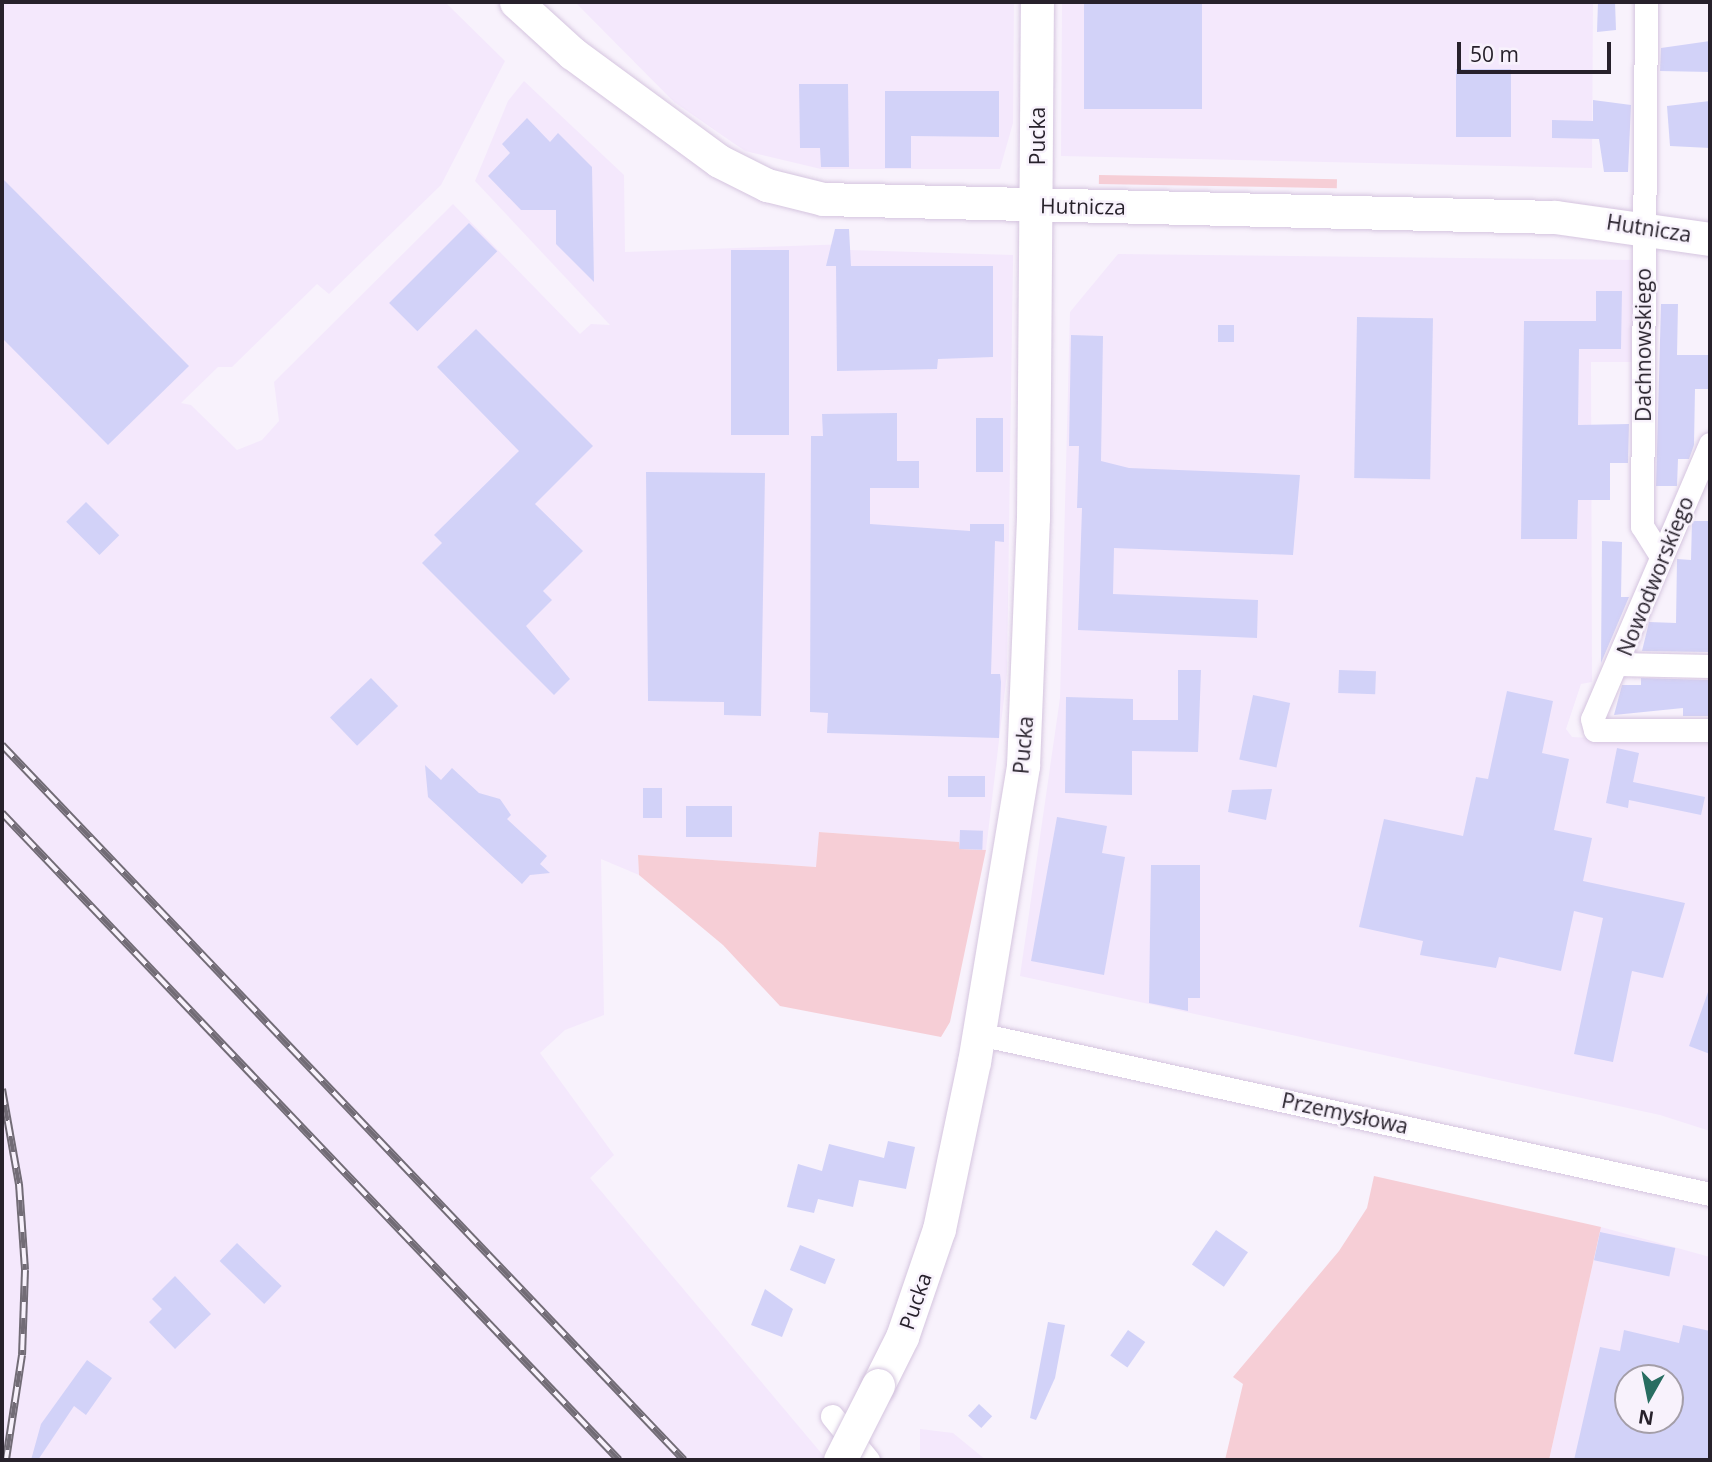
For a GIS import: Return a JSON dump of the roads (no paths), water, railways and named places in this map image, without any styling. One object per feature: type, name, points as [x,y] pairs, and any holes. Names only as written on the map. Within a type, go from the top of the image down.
[{"type":"street","name":"Hutnicza","points":[[516,2],[572,53],[719,162],[767,185],[860,203],[1485,214],[1644,225],[1710,239]]},
{"type":"street","name":"Pucka","points":[[840,1460],[902,1337],[939,1228],[979,1034],[1025,743],[1036,205],[1037,2]]},
{"type":"street","name":"Dachnowskiego","points":[[1646,2],[1642,526],[1661,556]]},
{"type":"street","name":"Nowodworskiego","points":[[1710,444],[1618,664],[1710,666]]},
{"type":"street","points":[[1618,664],[1595,702],[1595,730],[1710,730]]},
{"type":"street","name":"Przemysłowa","points":[[979,1034],[1710,1194]]},
{"type":"street","points":[[832,1416],[868,1460]]},
{"type":"railway","points":[[2,745],[684,1460]]},
{"type":"railway","points":[[2,813],[619,1460]]},
{"type":"railway","points":[[2,1089],[19,1184],[25,1270],[22,1355],[6,1460]]}]
